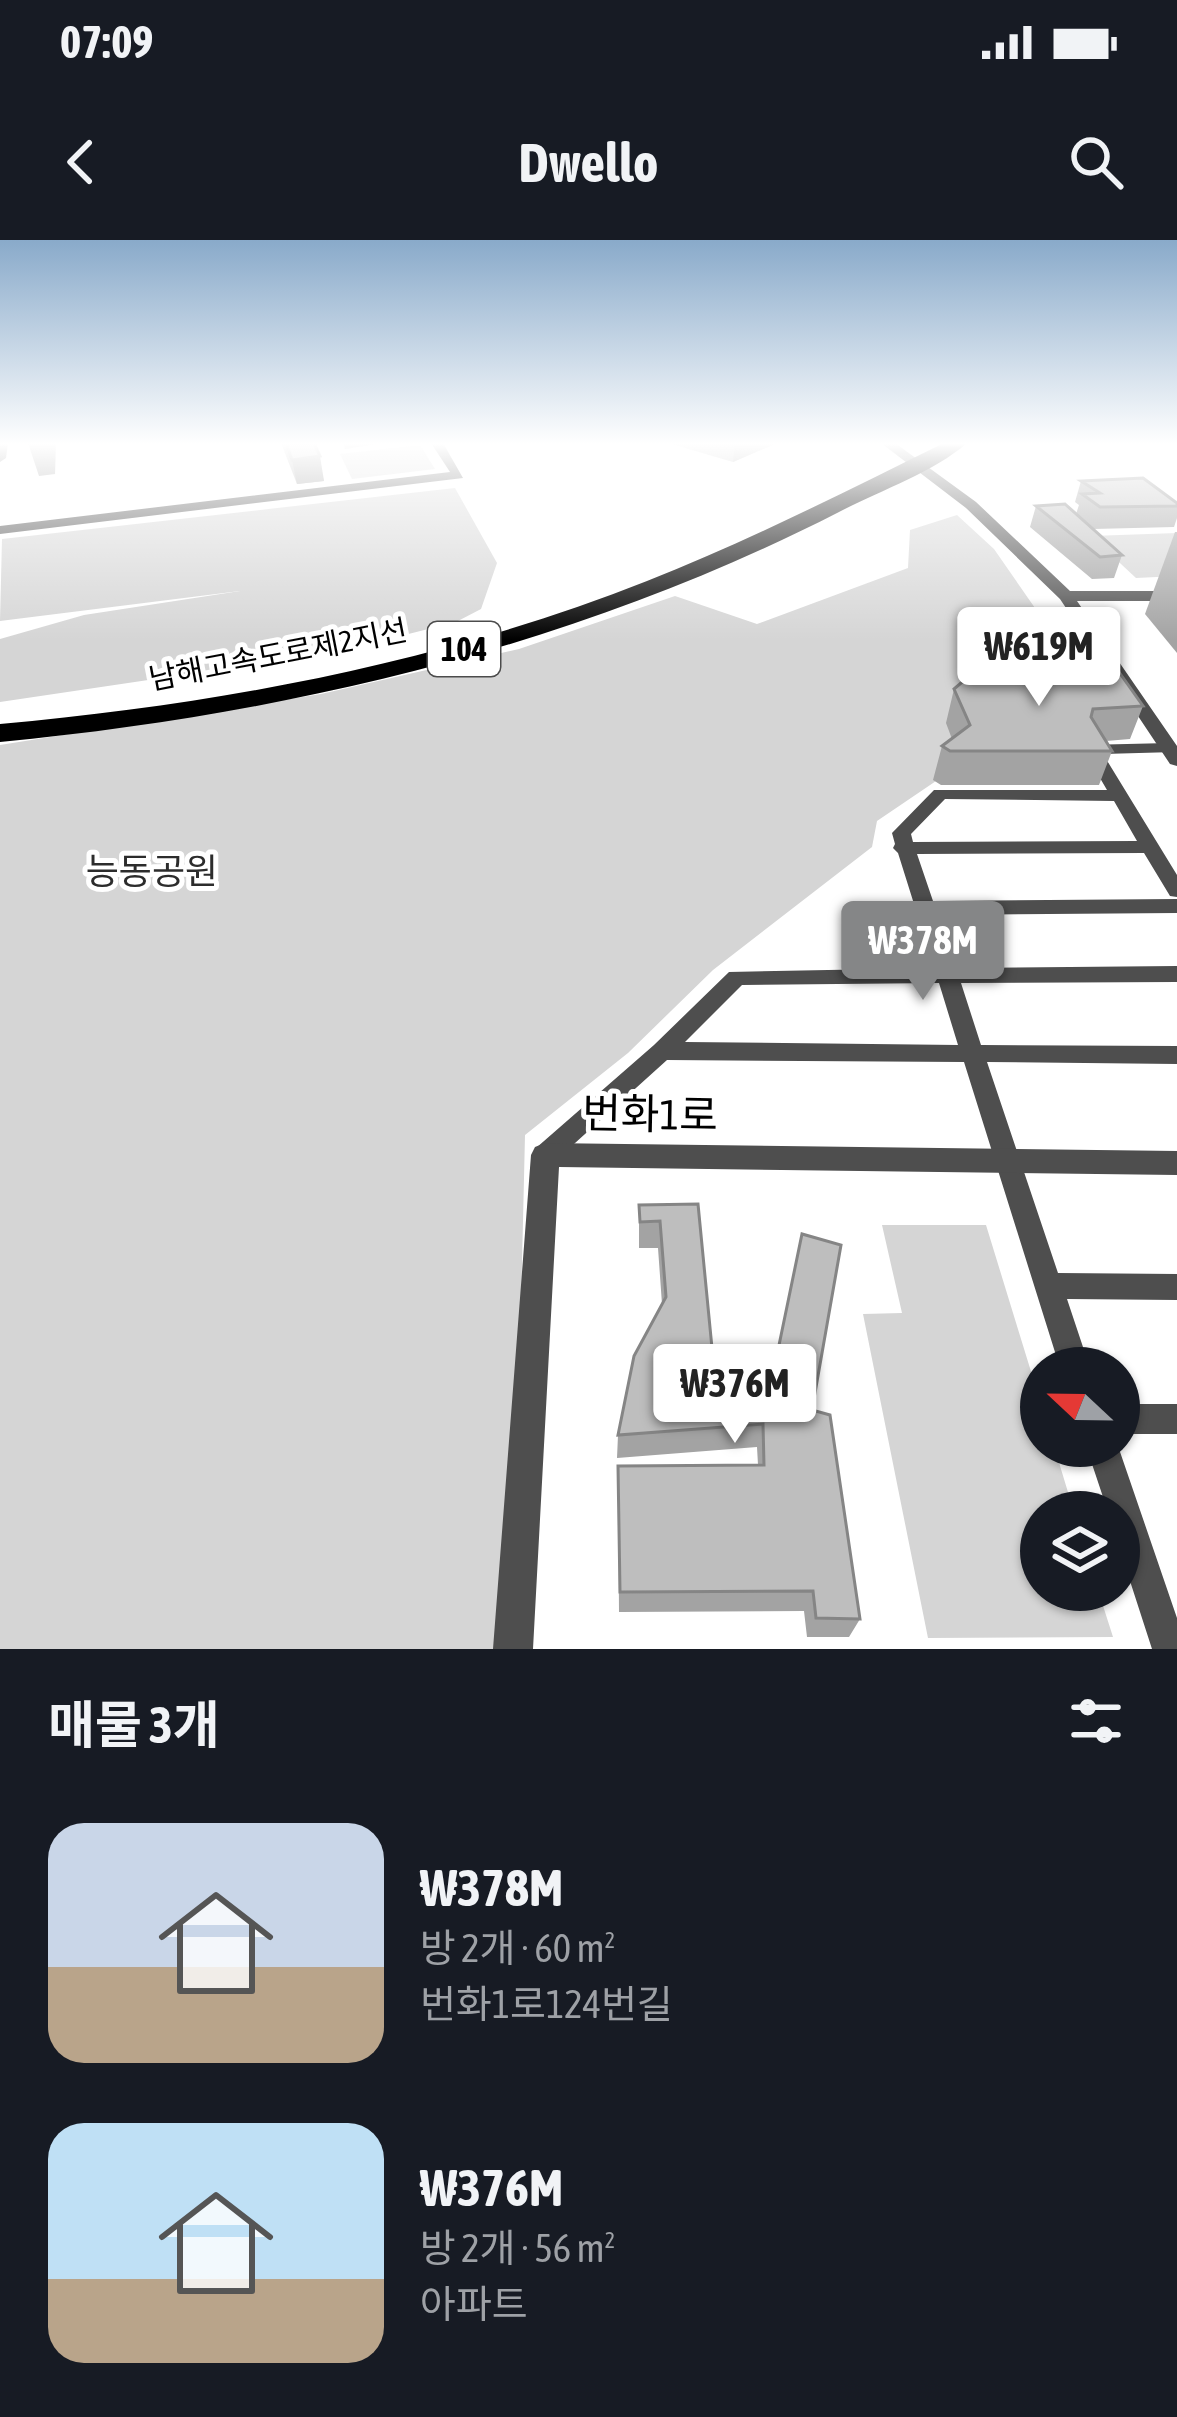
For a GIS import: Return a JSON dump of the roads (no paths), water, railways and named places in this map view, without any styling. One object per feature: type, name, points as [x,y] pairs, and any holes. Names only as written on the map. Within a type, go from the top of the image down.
[{"type":"highway","name":"남해고속도로제2지선","points":[[0,715],[95,706],[368,654],[522,614],[741,531],[786,509]]},
{"type":"highway","name":"남해고속도로제2지선","points":[[0,733],[282,692],[518,634],[736,553],[808,509]]},
{"type":"street","points":[[0,530],[177,509]]},
{"type":"street","points":[[975,509],[1066,596],[1173,754]]},
{"type":"street","points":[[1066,596],[1177,596]]},
{"type":"street","points":[[1173,754],[1091,749],[1177,891]]},
{"type":"street","points":[[902,840],[940,794],[1120,796]]},
{"type":"street","points":[[902,840],[1150,848]]},
{"type":"street","points":[[902,840],[1068,1347]]},
{"type":"street","points":[[922,908],[1177,906]]},
{"type":"street","points":[[545,1155],[662,1052],[736,977],[1177,974]]},
{"type":"street","points":[[662,1052],[1177,1055]]},
{"type":"street","name":"번화1로","points":[[513,1649],[545,1155],[1177,1162]]},
{"type":"street","points":[[1046,1286],[1177,1287]]},
{"type":"street","points":[[1140,1419],[1177,1419]]},
{"type":"street","points":[[1109,1467],[1170,1649]]},
{"type":"park label","name":"능동공원","points":[[152,871]]}]
